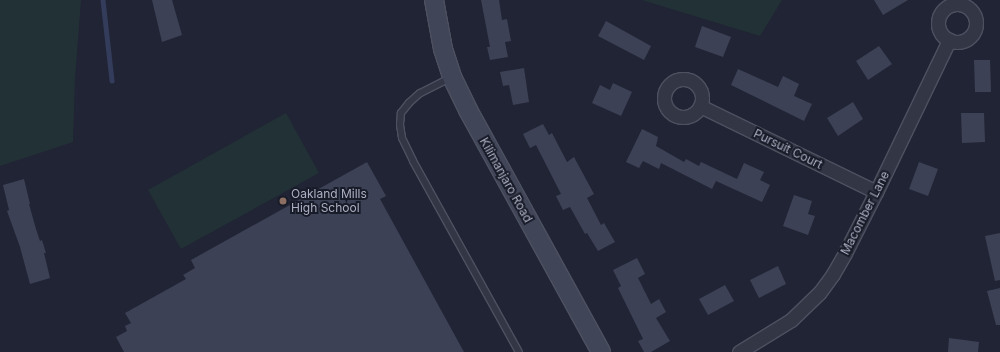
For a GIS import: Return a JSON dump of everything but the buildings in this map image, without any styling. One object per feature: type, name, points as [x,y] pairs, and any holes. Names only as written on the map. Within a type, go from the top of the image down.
[{"type":"street","name":"Kilimanjaro Road","points":[[434,0],[443,49],[452,77],[468,110],[601,352]]},
{"type":"street","name":"Macomber Lane","points":[[739,352],[791,320],[820,292],[845,253],[950,40]]},
{"type":"street","name":"Pursuit Court","points":[[700,106],[876,192]]},
{"type":"lane","points":[[452,77],[420,93],[409,103],[401,114],[400,125],[402,138],[413,161],[519,352]]},
{"type":"shaded area","points":[[0,0],[81,0],[75,78],[73,142],[0,166]]},
{"type":"shaded area","points":[[642,0],[782,0],[760,36]]},
{"type":"shaded area","points":[[286,113],[319,173],[181,249],[148,190]]},
{"type":"waterway","points":[[103,0],[112,80]]},
{"type":"place","name":"Oakland Mills High School","points":[[283,201]]}]
